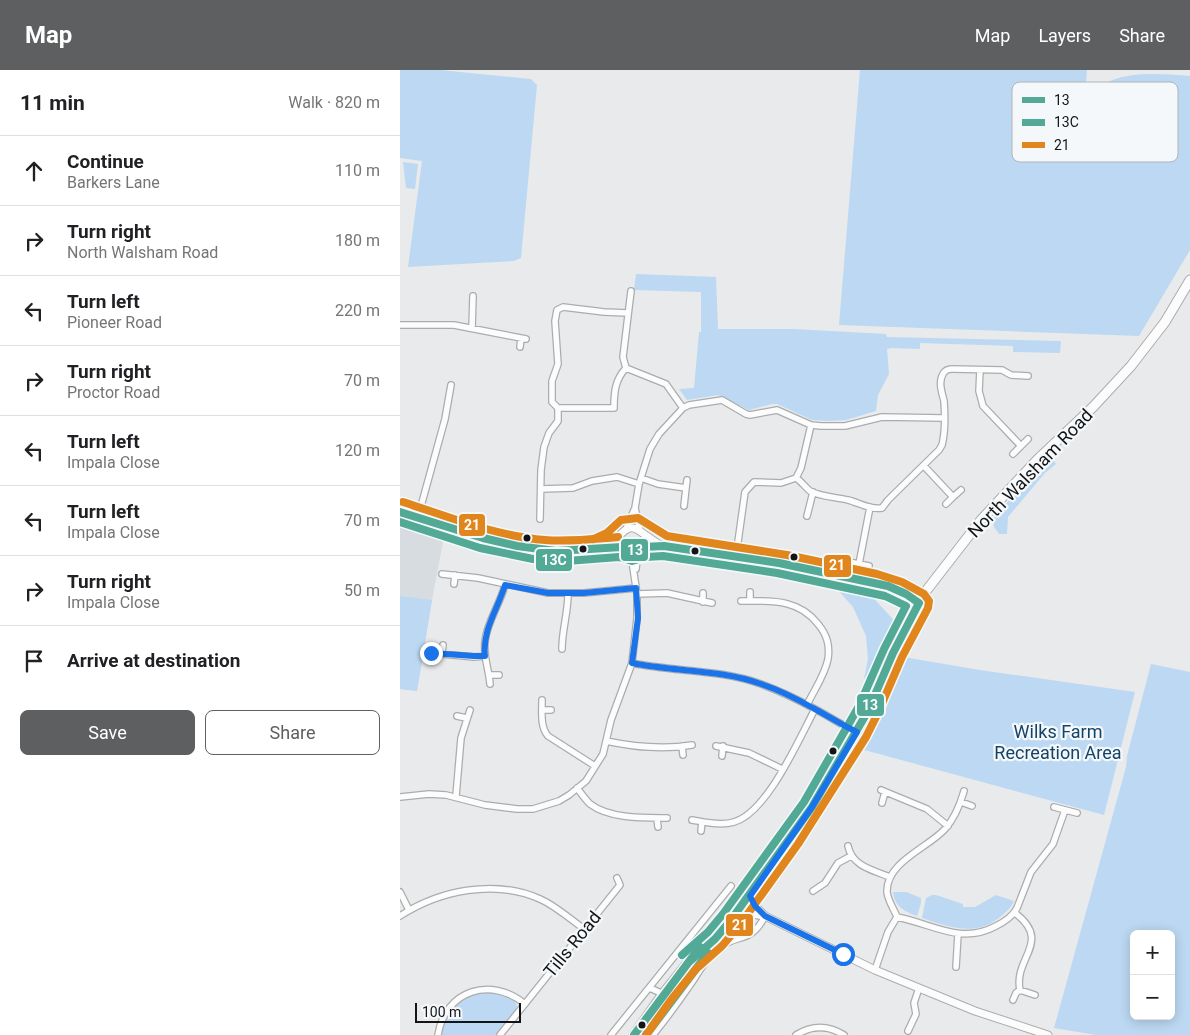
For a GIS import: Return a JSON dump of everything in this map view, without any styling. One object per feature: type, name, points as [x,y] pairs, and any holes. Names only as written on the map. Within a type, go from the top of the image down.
[{"type":"main road","name":"North Walsham Road","points":[[689,962],[715,939],[750,896],[812,807],[857,732],[893,653],[926,591],[981,520],[1037,460],[1086,414],[1131,366],[1165,322],[1190,280]]},
{"type":"main road","name":"North Walsham Road","points":[[634,1035],[757,870],[812,807]]},
{"type":"street","points":[[626,368],[623,357],[631,291]]},
{"type":"street","points":[[472,328],[473,296]]},
{"type":"street","points":[[626,368],[618,378],[615,389],[614,408],[558,408],[552,402],[552,381],[558,364],[555,322],[557,310],[563,306],[604,312],[628,313]]},
{"type":"street","points":[[400,325],[435,324],[472,328],[523,338],[520,347]]},
{"type":"street","points":[[626,368],[666,384],[684,408]]},
{"type":"street","points":[[796,478],[812,492],[851,501],[870,508],[882,508],[891,496],[924,466],[942,445],[944,418],[941,385],[943,372],[947,369],[1002,370],[1017,379],[1028,376]]},
{"type":"street","points":[[980,370],[979,391],[983,406],[1021,446]]},
{"type":"street","points":[[418,517],[445,419],[451,385]]},
{"type":"street","points":[[598,548],[621,535],[626,529],[635,508],[640,481],[653,442],[684,408],[722,400],[746,414],[750,415],[777,410],[812,425],[845,426],[882,417],[944,418]]},
{"type":"street","points":[[540,519],[544,447],[546,439],[558,421],[558,408]]},
{"type":"street","points":[[736,556],[746,485],[754,482],[781,483],[796,478],[801,468],[812,425]]},
{"type":"street","points":[[1013,454],[1028,439]]},
{"type":"street","points":[[924,466],[953,497]]},
{"type":"street","points":[[541,489],[573,488],[592,481],[617,477],[686,488]]},
{"type":"street","points":[[684,506],[688,480]]},
{"type":"street","points":[[946,504],[961,490]]},
{"type":"street","points":[[807,516],[812,492]]},
{"type":"street","points":[[635,508],[644,541],[636,557],[635,578]]},
{"type":"street","points":[[859,564],[870,508]]},
{"type":"street","points":[[400,512],[525,548],[572,551],[598,548],[624,549],[632,552],[640,548],[664,546],[779,563],[876,583],[906,594],[919,603]]},
{"type":"street","points":[[626,529],[636,528],[664,546]]},
{"type":"street","points":[[400,797],[429,794],[456,796],[485,805],[532,809],[559,801],[586,780],[603,754],[611,720],[632,663],[638,618],[635,578],[632,561],[620,542],[621,535]]},
{"type":"street","points":[[849,562],[869,566]]},
{"type":"street","points":[[442,574],[478,578],[548,593],[636,591],[667,594],[712,603]]},
{"type":"street","points":[[454,584],[455,575]]},
{"type":"street","points":[[490,684],[484,641],[505,585]]},
{"type":"street","points":[[750,592],[750,601]]},
{"type":"street","points":[[703,602],[704,593]]},
{"type":"street","points":[[562,650],[562,635],[568,608],[568,594]]},
{"type":"street","points":[[741,601],[774,601],[801,608],[814,618],[825,632],[829,643],[828,660],[825,670],[807,704]]},
{"type":"street","points":[[442,654],[443,645]]},
{"type":"street","points":[[431,653],[485,656]]},
{"type":"street","points":[[632,663],[660,669],[706,672],[761,684],[807,704],[857,732]]},
{"type":"street","points":[[490,675],[498,675]]},
{"type":"street","points":[[542,700],[545,732],[548,736],[595,766]]},
{"type":"street","points":[[692,820],[721,824],[734,822],[754,810],[765,797],[782,769],[815,709]]},
{"type":"street","points":[[456,796],[461,738],[470,710]]},
{"type":"street","points":[[542,710],[550,710]]},
{"type":"street","points":[[457,716],[466,718]]},
{"type":"street","points":[[539,737],[545,732]]},
{"type":"street","points":[[606,741],[644,747],[692,745]]},
{"type":"street","points":[[682,746],[683,755]]},
{"type":"street","points":[[716,746],[749,753],[782,769]]},
{"type":"street","points":[[722,756],[723,746]]},
{"type":"street","points":[[577,788],[591,804],[609,812],[632,818],[667,818]]},
{"type":"street","points":[[882,803],[883,791],[927,809],[948,826]]},
{"type":"street","points":[[964,791],[961,802],[948,826],[940,835],[897,866],[890,877],[887,890],[888,898],[897,917],[958,934],[980,933],[991,929],[1014,913],[1031,872],[1053,844],[1065,810]]},
{"type":"street","points":[[961,802],[972,806]]},
{"type":"street","points":[[1054,807],[1077,813]]},
{"type":"street","points":[[657,818],[658,827]]},
{"type":"street","points":[[701,831],[702,822]]},
{"type":"street","points":[[848,846],[850,856],[864,867],[890,877]]},
{"type":"street","points":[[813,891],[825,883],[838,863],[850,856]]},
{"type":"street","name":"Tills Road","points":[[500,1035],[584,929],[622,885],[617,878]]},
{"type":"street","points":[[611,1035],[732,886]]},
{"type":"street","points":[[400,916],[429,900],[448,894],[486,888],[506,890],[540,899],[556,908],[584,929]]},
{"type":"street","points":[[400,892],[409,910]]},
{"type":"street","points":[[765,916],[753,915],[742,906],[739,896],[750,896],[755,906],[765,916],[874,970],[1015,1025],[1048,1035]]},
{"type":"street","points":[[1014,913],[1029,927],[1032,935],[1032,944],[1019,980],[1020,990]]},
{"type":"street","points":[[653,1035],[709,957],[724,944],[751,935],[758,930],[765,916]]},
{"type":"street","points":[[874,970],[888,932],[897,917]]},
{"type":"street","points":[[956,967],[958,934]]},
{"type":"street","points":[[650,988],[663,994]]},
{"type":"street","points":[[908,1031],[916,1014],[914,1003],[919,988]]},
{"type":"street","points":[[438,1035],[443,1017],[449,1008],[465,995],[475,991],[496,989],[507,992],[525,1004]]},
{"type":"street","points":[[1020,990],[1035,995]]},
{"type":"street","points":[[1013,1000],[1016,993],[1020,990]]},
{"type":"street","points":[[796,1035],[816,1027],[827,1028],[844,1035]]},
{"type":"shaded area","points":[[400,521],[445,532],[417,691],[400,689]]},
{"type":"green space","points":[[400,70],[440,70],[531,79],[537,85],[521,258],[514,261],[408,267],[422,161],[400,158]]},
{"type":"green space","points":[[860,70],[1087,70],[1086,82],[1012,82],[1012,162],[1178,162],[1178,82],[1108,82],[1133,75],[1146,74],[1190,76],[1190,250],[1139,336],[839,325]]},
{"type":"green space","points":[[403,162],[418,164],[415,189],[406,188]]},
{"type":"green space","points":[[636,274],[716,277],[718,329],[794,329],[886,334],[887,337],[1061,341],[1060,353],[1013,352],[1013,346],[920,343],[920,349],[887,349],[889,374],[878,395],[876,411],[846,420],[812,420],[777,404],[749,410],[718,395],[687,400],[679,389],[694,388],[699,332],[701,332],[701,292],[634,290]]},
{"type":"green space","points":[[1052,458],[1056,464],[1045,473],[1008,517],[1007,534],[999,534],[994,527],[993,518],[1041,465]]},
{"type":"green space","points":[[819,579],[838,582],[869,593],[898,625],[874,668],[864,679],[868,659],[866,636],[853,607],[837,589]]},
{"type":"green space","points":[[400,596],[432,600],[417,691],[400,689]]},
{"type":"green space","name":"Wilks Farm Recreation Area","points":[[903,657],[1135,692],[1104,815],[857,748]]},
{"type":"green space","points":[[1151,664],[1190,672],[1190,1035],[1096,1035],[1054,1028],[1126,767],[1127,756]]},
{"type":"green space","points":[[893,892],[906,892],[921,898],[917,916],[898,905]]},
{"type":"green space","points":[[932,895],[963,904],[963,907],[975,907],[996,895],[1014,901],[1006,912],[990,924],[971,929],[952,927],[922,918],[926,898]]},
{"type":"green space","points":[[483,991],[505,995],[515,1001],[517,1005],[513,1016],[497,1035],[441,1035],[450,1012],[461,1002]]},
{"type":"transit line","name":"21","points":[[403,502],[473,525],[527,538],[563,541],[618,537]]},
{"type":"transit line","name":"13","points":[[400,512],[483,538],[517,546],[556,551],[622,547],[632,551],[642,547],[664,546],[779,563],[888,586],[906,594],[919,603],[893,653],[868,711],[812,807],[731,920],[715,939],[689,962]]},
{"type":"transit line","name":"21","points":[[594,539],[607,533],[621,520],[638,518],[667,536],[787,555],[877,574],[902,582],[924,594],[929,601],[928,608],[902,657],[866,737],[798,844],[739,926],[722,946],[696,969],[646,1035]]},
{"type":"transit line","name":"13C","points":[[400,522],[480,548],[533,559],[567,561],[619,557],[632,561],[646,557],[663,556],[777,573],[885,596],[906,606],[884,649],[859,706],[804,802],[723,914],[708,932],[682,955]]},
{"type":"transit line","name":"13","points":[[634,1035],[700,947]]},
{"type":"transit line","name":"13C","points":[[646,1035],[708,953]]},
{"type":"route","points":[[431,653],[485,656],[484,641],[487,630],[505,585],[548,593],[568,594],[636,588],[638,618],[632,663],[660,669],[727,675],[761,684],[807,704],[857,732],[812,807],[750,896],[755,906],[765,916],[843,954]]}]
